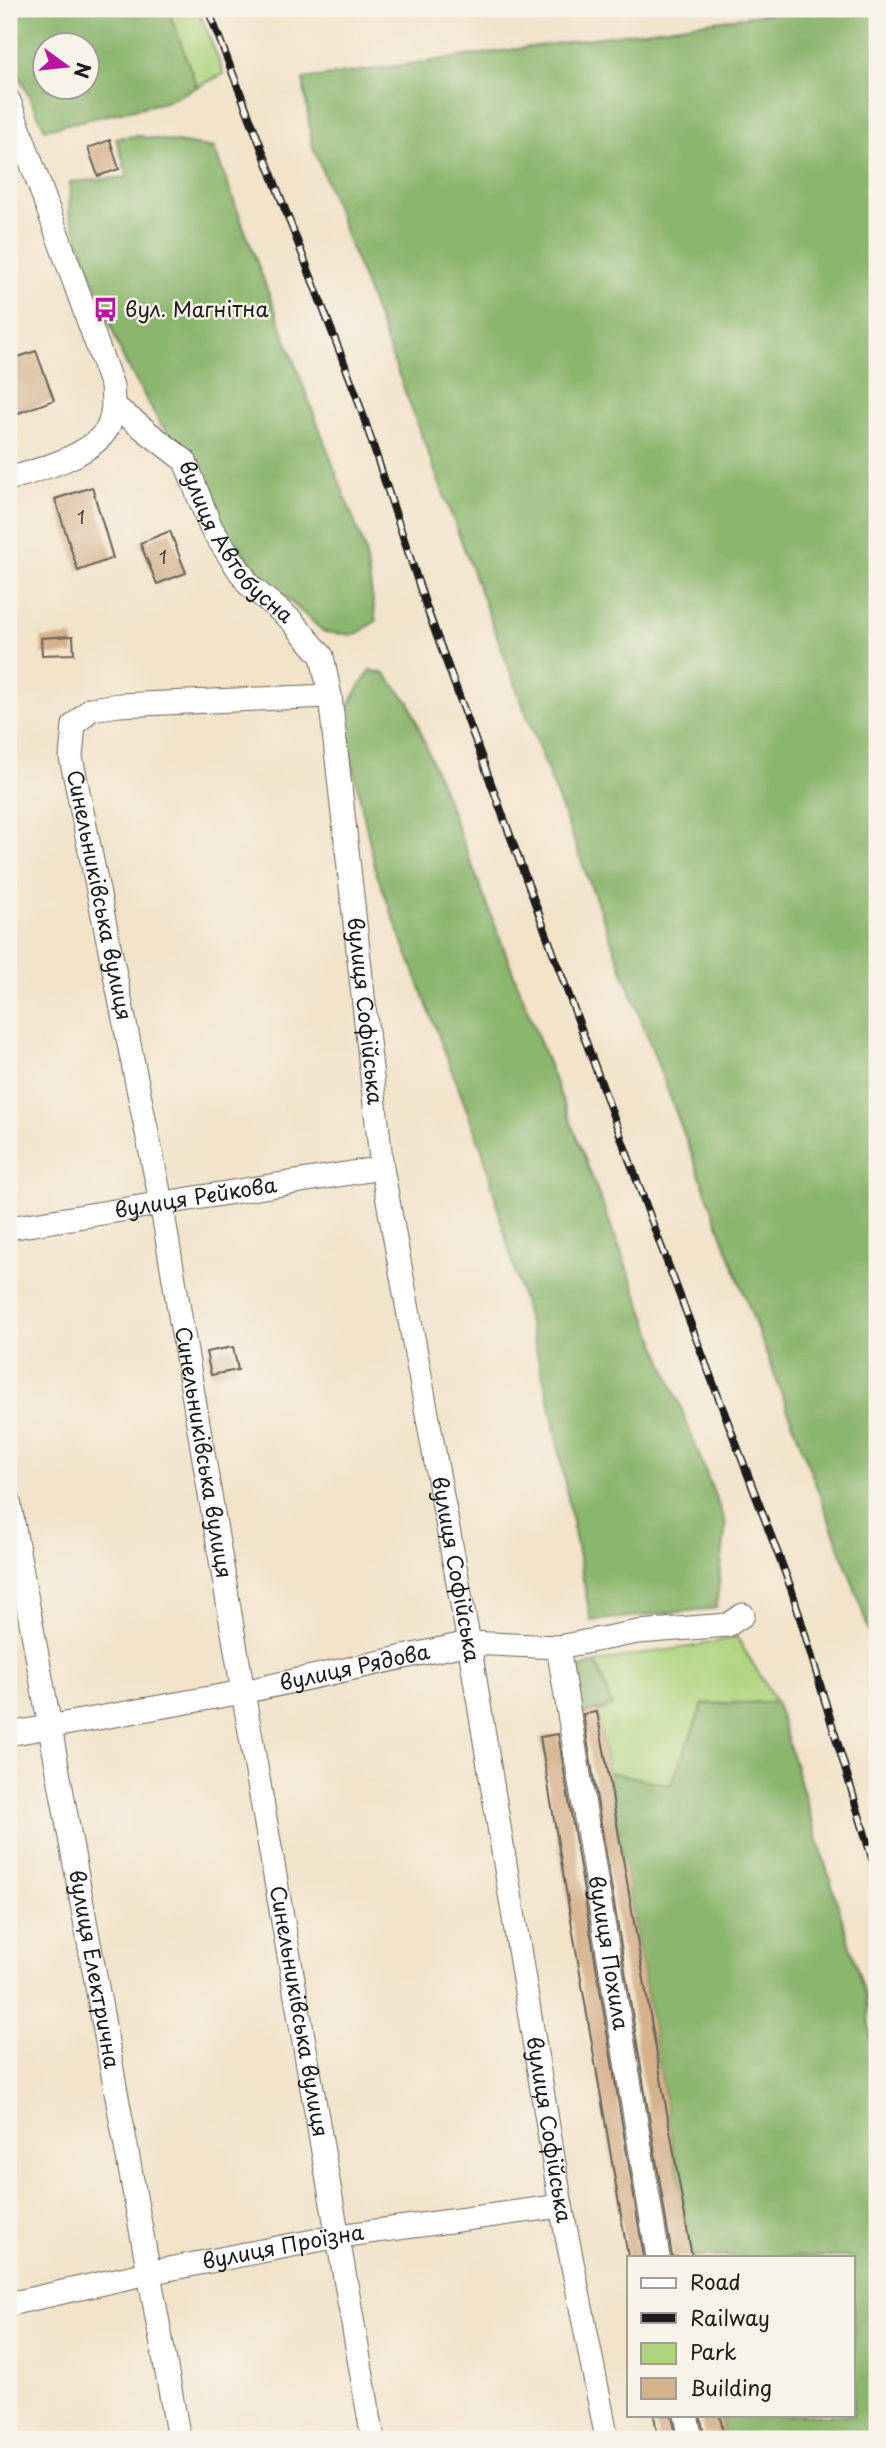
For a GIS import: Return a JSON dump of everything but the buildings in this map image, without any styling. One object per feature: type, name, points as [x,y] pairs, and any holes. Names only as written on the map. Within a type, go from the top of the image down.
[{"type":"street","points":[[9,101],[112,386],[111,416],[97,442],[75,455],[9,480]]},
{"type":"street","name":"вулиця Автобусна","points":[[111,416],[185,461],[211,528],[249,585],[291,620],[322,656],[330,696]]},
{"type":"street","name":"вулиця Софійська","points":[[330,696],[382,1168],[469,1643],[561,2206],[607,2439]]},
{"type":"street","name":"Синельниківська вулиця","points":[[330,696],[119,705],[91,709],[74,725],[71,757],[161,1202],[373,2439]]},
{"type":"street","name":"вулиця Рейкова","points":[[9,1228],[382,1168]]},
{"type":"street","name":"вулиця Електрична","points":[[9,1501],[179,2439]]},
{"type":"street","name":"вулиця Рядова","points":[[9,1734],[243,1692],[469,1643],[558,1647],[638,1632],[728,1625],[743,1615]]},
{"type":"street","name":"вулиця Похила","points":[[558,1647],[658,2256]]},
{"type":"street","name":"вулиця Проїзна","points":[[9,2304],[148,2273],[339,2236],[561,2206]]},
{"type":"street","points":[[686,2416],[691,2439]]},
{"type":"green space","points":[[9,9],[168,9],[197,87],[165,102],[45,129],[9,55]]},
{"type":"green space","points":[[168,9],[198,9],[224,74],[197,87]]},
{"type":"green space","points":[[800,9],[877,9],[877,1658],[858,1597],[312,144],[303,79]]},
{"type":"green space","points":[[138,136],[214,148],[365,550],[376,621],[355,635],[324,632],[262,576],[226,530],[202,469],[161,425],[123,358],[69,213],[70,182],[128,177],[116,138]]},
{"type":"green space","points":[[370,670],[385,674],[409,702],[726,1525],[716,1608],[591,1621],[549,1399],[483,1152],[376,872],[342,716]]},
{"type":"green space","points":[[736,1636],[776,1702],[703,1704],[671,1785],[608,1772],[597,1712],[612,1706],[597,1663],[631,1655],[702,1645]]},
{"type":"green space","points":[[596,1663],[612,1706],[576,1716],[569,1682],[579,1668]]},
{"type":"green space","points":[[776,1702],[866,1998],[877,2094],[877,2439],[724,2439],[720,2416],[854,2416],[854,2256],[692,2256],[608,1772],[671,1785],[703,1704]]},
{"type":"railway","points":[[208,9],[356,394],[427,609],[658,1238],[792,1591],[877,1875]]},
{"type":"place","name":"вул. Магнітна","points":[[105,310]]}]
